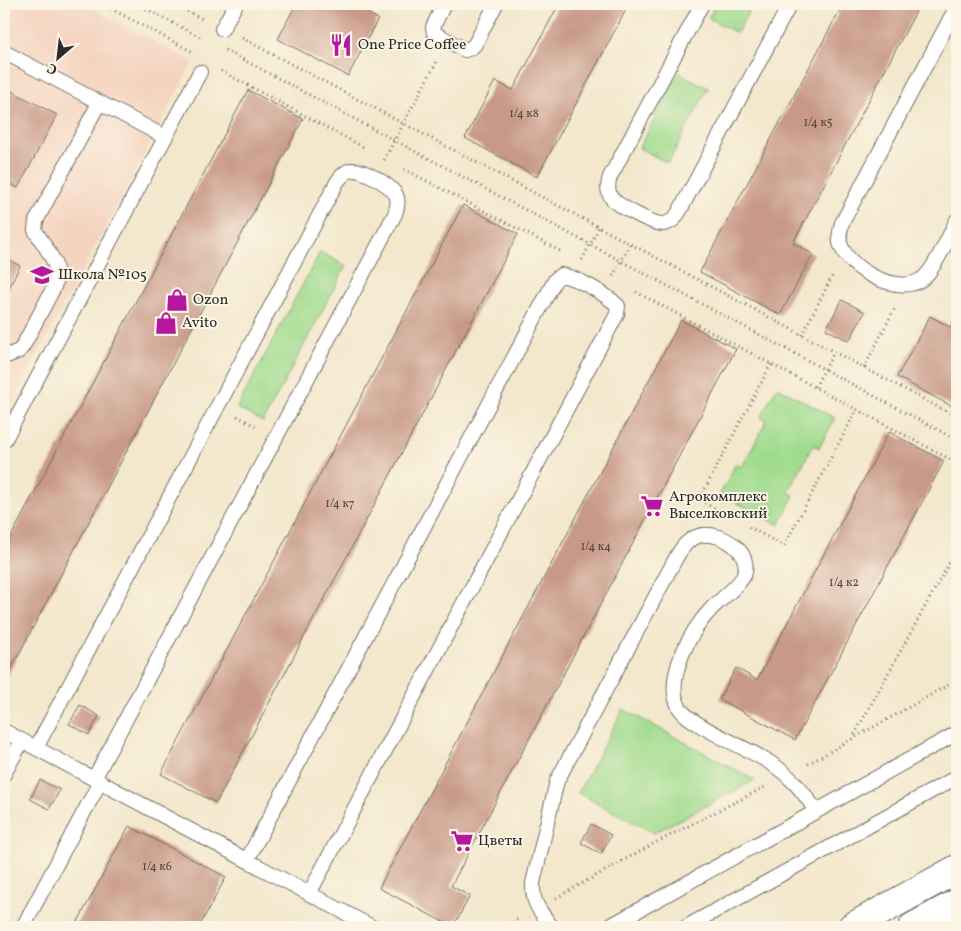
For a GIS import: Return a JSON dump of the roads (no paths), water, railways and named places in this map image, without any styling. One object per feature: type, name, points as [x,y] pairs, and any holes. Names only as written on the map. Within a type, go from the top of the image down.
[{"type":"highway","points":[[852,927],[957,869]]},
{"type":"highway","points":[[913,927],[957,903]]},
{"type":"lane","points":[[222,30],[236,4]]},
{"type":"lane","points":[[444,4],[433,26],[434,33],[465,50],[471,48],[496,4]]},
{"type":"lane","points":[[702,4],[610,177],[608,186],[610,196],[619,204],[651,221],[662,224],[673,220],[679,212],[790,4]]},
{"type":"lane","points":[[957,6],[842,223],[839,234],[841,246],[859,268],[870,276],[883,281],[908,284],[922,280],[930,270],[957,220]]},
{"type":"lane","points":[[4,52],[165,137]]},
{"type":"lane","points":[[4,441],[200,72]]},
{"type":"lane","points":[[4,357],[19,352],[58,278],[50,252],[35,230],[36,221],[99,102]]},
{"type":"lane","points":[[23,927],[276,437],[395,214],[398,204],[396,194],[387,185],[362,171],[352,170],[344,174],[337,182],[36,748]]},
{"type":"lane","points":[[247,860],[555,280],[561,275],[569,276],[604,295],[618,306],[617,314],[309,894]]},
{"type":"lane","points":[[552,927],[538,909],[532,897],[533,883],[557,781],[677,556],[683,546],[691,539],[712,534],[732,542],[744,559],[745,570],[743,578],[710,610],[689,642],[677,669],[674,697],[680,710],[693,721],[768,761],[788,775],[804,793],[816,811]]},
{"type":"lane","points":[[4,731],[372,927]]},
{"type":"lane","points":[[608,927],[957,733]]},
{"type":"lane","points":[[4,774],[22,741]]},
{"type":"lane","points":[[686,927],[957,777]]},
{"type":"place","name":"One Price Coffee","points":[[341,45]]},
{"type":"place","name":"Школа №105","points":[[42,275]]},
{"type":"place","name":"Ozon","points":[[177,300]]},
{"type":"place","name":"Avito","points":[[166,323]]},
{"type":"place","name":"Агрокомплекс Выселковский","points":[[652,506]]},
{"type":"place","name":"Цветы","points":[[462,841]]}]
